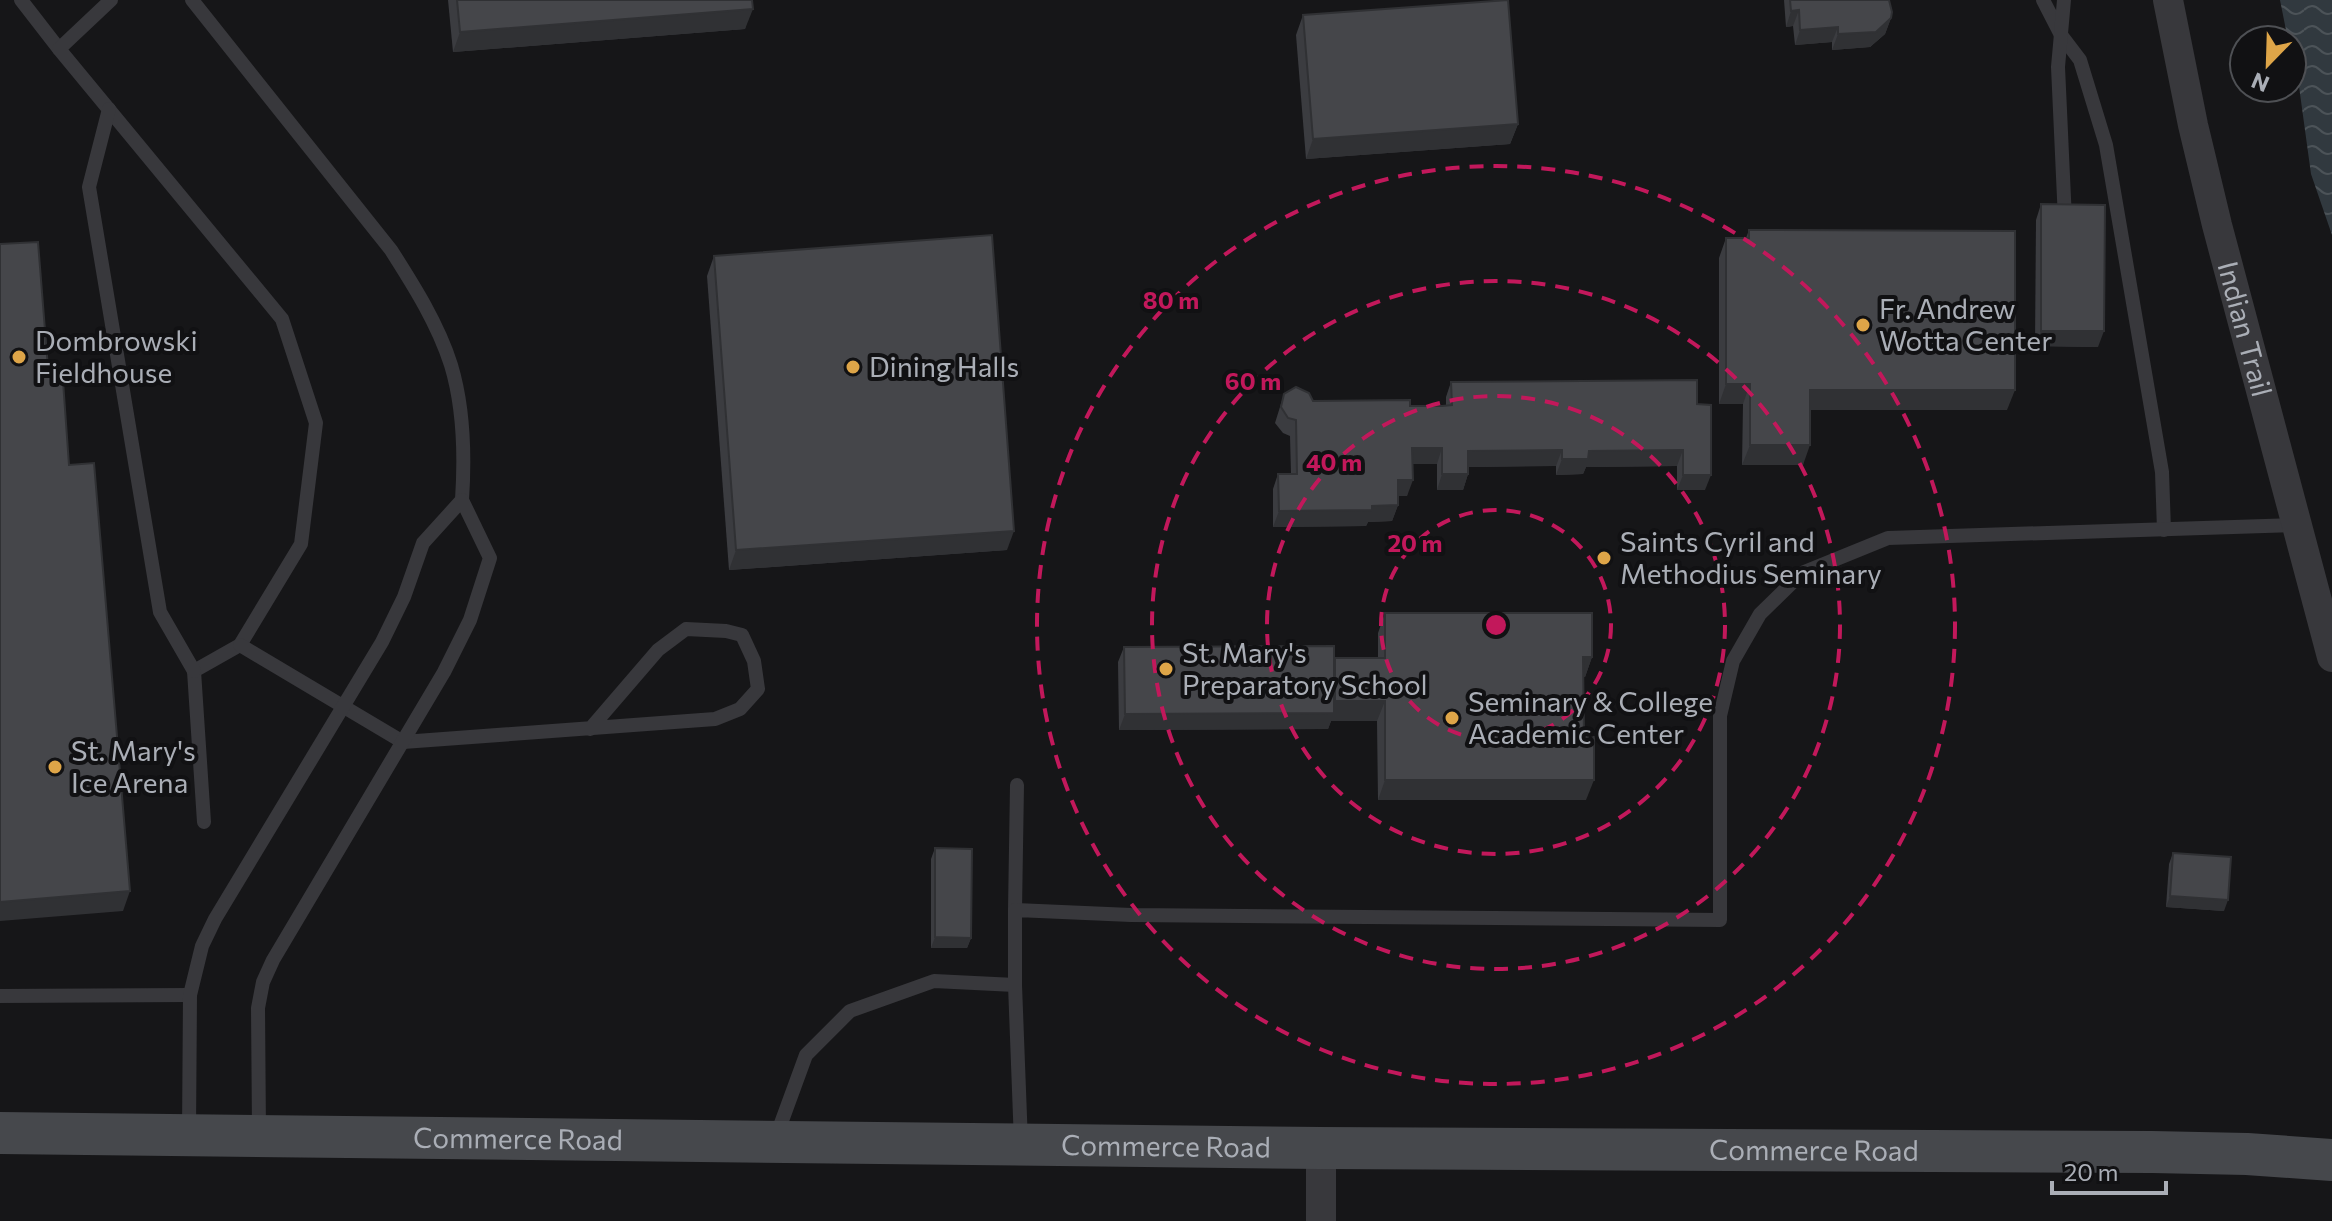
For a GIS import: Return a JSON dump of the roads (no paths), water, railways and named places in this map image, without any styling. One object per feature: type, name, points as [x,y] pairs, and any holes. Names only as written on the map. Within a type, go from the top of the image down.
[{"type":"main road","name":"Commerce Road","points":[[0,1133],[1321,1148],[2152,1152],[2332,1160]]},
{"type":"street","name":"Indian Trail","points":[[2168,0],[2217,225],[2332,657]]},
{"type":"street","points":[[1321,1148],[1321,1221]]},
{"type":"lane","points":[[21,0],[282,319],[316,423],[301,544],[240,645],[194,671]]},
{"type":"lane","points":[[59,49],[111,0]]},
{"type":"lane","points":[[192,0],[391,250],[415,287],[446,353],[457,388],[464,471],[462,500],[490,558],[460,644],[273,960],[263,982],[258,1008],[259,1136]]},
{"type":"lane","points":[[2043,0],[2061,35],[2080,60],[2106,145],[2162,472],[2164,530]]},
{"type":"lane","points":[[2064,0],[2058,67],[2065,220]]},
{"type":"lane","points":[[109,109],[89,187],[160,612],[194,671],[204,822]]},
{"type":"lane","points":[[189,1135],[190,995],[202,946],[215,919],[393,620],[423,543],[462,500]]},
{"type":"lane","points":[[1015,910],[1131,915],[1720,920],[1720,716],[1733,661],[1760,614],[1802,573],[1888,538],[2295,525]]},
{"type":"lane","points":[[240,645],[403,742],[590,729],[715,719],[740,709],[758,689],[754,661],[742,635],[686,629],[658,650],[590,729]]},
{"type":"lane","points":[[1017,785],[1015,985],[1021,1144]]},
{"type":"lane","points":[[774,1141],[806,1055],[850,1011],[934,981],[1015,985]]},
{"type":"lane","points":[[0,996],[190,995]]},
{"type":"water","points":[[2280,0],[2332,0],[2332,235],[2311,174],[2301,104],[2308,104],[2308,24],[2285,24]]},
{"type":"place","name":"Fr. Andrew Wotta Center","points":[[1863,325]]},
{"type":"place","name":"Dombrowski Fieldhouse","points":[[19,357]]},
{"type":"place","name":"Dining Halls","points":[[853,367]]},
{"type":"place","name":"Saints Cyril and Methodius Seminary","points":[[1604,558]]},
{"type":"place","name":"St. Mary's Preparatory School","points":[[1166,669]]},
{"type":"place","name":"Seminary & College Academic Center","points":[[1452,718]]},
{"type":"place","name":"St. Mary's Ice Arena","points":[[55,767]]}]
